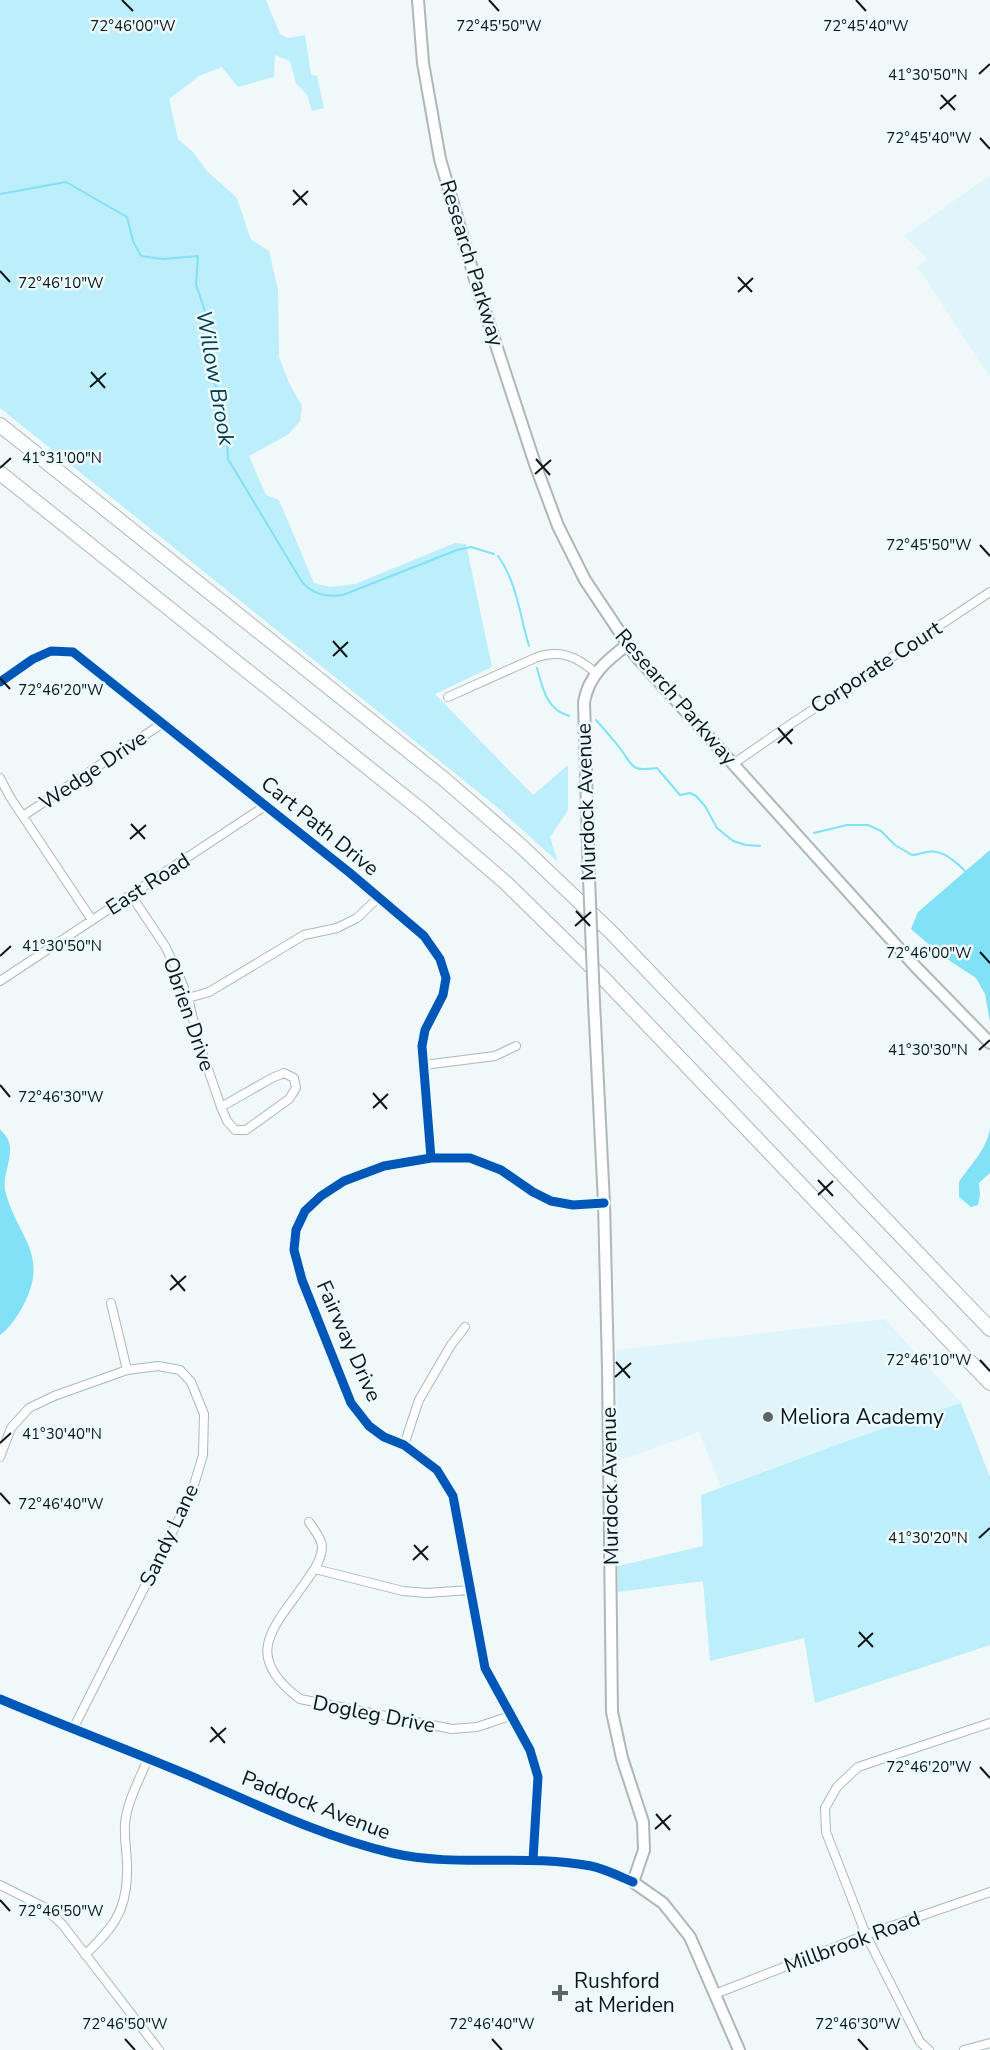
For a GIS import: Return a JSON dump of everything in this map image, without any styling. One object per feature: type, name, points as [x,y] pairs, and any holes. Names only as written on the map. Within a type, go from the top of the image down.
[{"type":"highway","points":[[0,425],[444,780],[521,846],[611,932],[990,1329]]},
{"type":"highway","points":[[0,473],[421,810],[506,883],[606,981],[990,1383]]},
{"type":"main road","name":"Research Parkway","points":[[418,0],[423,63],[440,159],[479,293],[535,464],[558,526],[585,580],[627,645],[914,965],[990,1043]]},
{"type":"main road","name":"Murdock Avenue","points":[[627,645],[596,673],[586,693],[583,714],[604,1203],[612,1712],[622,1758],[643,1822],[644,1850],[633,1882]]},
{"type":"main road","points":[[633,1882],[663,1903],[690,1937],[739,2050]]},
{"type":"street","name":"Corporate Court","points":[[734,764],[990,592]]},
{"type":"street","name":"Cart Path Drive","points":[[0,682],[33,659],[51,651],[73,652],[379,897],[424,936],[440,959],[446,978],[443,995],[425,1030],[422,1046],[431,1158]]},
{"type":"street","points":[[447,697],[549,654],[561,653],[572,656],[596,673]]},
{"type":"street","name":"Wedge Drive","points":[[23,816],[163,723]]},
{"type":"street","points":[[0,778],[92,920]]},
{"type":"street","name":"East Road","points":[[0,981],[265,806]]},
{"type":"street","name":"Obrien Drive","points":[[131,895],[165,946],[188,998],[198,1040],[222,1107],[227,1120],[235,1130],[246,1130],[289,1099],[296,1088],[294,1078],[284,1073],[222,1107]]},
{"type":"street","points":[[188,998],[209,992],[304,935],[337,928],[357,918],[379,897]]},
{"type":"street","points":[[424,1065],[495,1056],[516,1046]]},
{"type":"street","name":"Fairway Drive","points":[[533,1860],[538,1777],[530,1750],[485,1668],[453,1496],[437,1470],[404,1445],[384,1437],[369,1426],[351,1403],[302,1280],[294,1250],[296,1230],[305,1212],[321,1196],[344,1181],[384,1166],[431,1158],[470,1158],[501,1170],[533,1192],[551,1201],[573,1205],[604,1203]]},
{"type":"street","points":[[111,1303],[128,1370]]},
{"type":"street","points":[[404,1445],[419,1400],[451,1345],[465,1327]]},
{"type":"street","name":"Sandy Lane","points":[[0,1457],[11,1428],[29,1408],[54,1396],[128,1370],[158,1366],[180,1370],[191,1382],[204,1414],[202,1455],[191,1495],[72,1729]]},
{"type":"street","name":"Dogleg Drive","points":[[309,1522],[319,1536],[322,1547],[315,1569],[272,1630],[267,1649],[271,1668],[282,1686],[300,1699],[452,1729],[477,1727],[510,1716]]},
{"type":"street","points":[[315,1569],[403,1591],[427,1593],[470,1590]]},
{"type":"street","name":"Paddock Avenue","points":[[0,1699],[355,1843],[384,1851],[440,1859],[533,1860],[591,1866],[633,1882]]},
{"type":"street","points":[[929,2050],[920,2042],[866,1935],[826,1832],[825,1808],[837,1787],[858,1767],[990,1723]]},
{"type":"street","points":[[86,1955],[111,1928],[120,1914],[127,1874],[125,1822],[130,1802],[148,1758]]},
{"type":"street","points":[[0,1885],[42,1906],[62,1924],[159,2050]]},
{"type":"street","name":"Millbrook Road","points":[[715,1994],[866,1935],[990,1892]]},
{"type":"street","points":[[964,2050],[990,2043]]},
{"type":"shaded area","points":[[0,0],[266,0],[280,34],[288,38],[305,35],[311,75],[317,76],[324,108],[312,111],[307,95],[296,83],[290,61],[275,55],[274,77],[238,87],[222,67],[199,76],[169,99],[178,139],[193,152],[207,171],[237,198],[251,240],[269,251],[278,290],[279,357],[289,383],[302,406],[300,421],[289,434],[249,456],[266,495],[279,500],[314,583],[330,587],[355,584],[455,543],[466,544],[492,667],[435,694],[533,795],[568,765],[568,810],[550,837],[558,862],[497,807],[0,408]]},
{"type":"shaded area","points":[[990,175],[990,378],[918,267],[927,258],[904,236]]},
{"type":"shaded area","name":"Meliora Academy","points":[[885,1319],[961,1403],[861,1436],[721,1487],[699,1432],[618,1461],[616,1350]]},
{"type":"shaded area","points":[[961,1403],[990,1477],[990,1645],[815,1703],[804,1638],[710,1661],[703,1581],[618,1592],[618,1566],[703,1546],[701,1495],[861,1436]]},
{"type":"water","points":[[990,850],[990,1022],[985,994],[976,978],[941,955],[911,929],[918,912]]},
{"type":"water","points":[[990,1128],[990,1173],[979,1183],[978,1205],[971,1207],[959,1197],[959,1182],[982,1150]]},
{"type":"water","points":[[0,1129],[7,1137],[10,1146],[5,1190],[28,1244],[34,1270],[25,1302],[8,1328],[0,1335]]},
{"type":"waterway","name":"Willow Brook","points":[[0,194],[66,182],[127,217],[133,241],[141,256],[163,259],[198,256],[196,285],[205,311],[207,342],[205,349],[210,373],[219,393],[220,428],[227,439],[228,459],[302,582],[311,590],[331,596],[343,595],[457,550],[471,547],[494,554]]},
{"type":"waterway","name":"Willow Brook","points":[[498,556],[514,588],[529,646]]},
{"type":"waterway","name":"Willow Brook","points":[[537,668],[550,703],[561,713],[569,716]]},
{"type":"waterway","name":"Willow Brook","points":[[596,720],[633,766],[641,769],[657,768],[680,795],[690,793],[696,796],[705,806],[717,828],[733,841],[760,846]]},
{"type":"waterway","name":"Willow Brook","points":[[814,833],[847,825],[868,825],[881,831],[895,845],[912,855],[938,852],[953,860],[965,871]]},
{"type":"cycle path","points":[[0,682],[33,659],[51,651],[73,652],[350,873],[424,936],[440,959],[446,978],[443,995],[425,1030],[422,1046],[431,1158]]},
{"type":"cycle path","points":[[533,1860],[538,1777],[530,1750],[485,1668],[453,1496],[437,1470],[404,1445],[384,1437],[369,1426],[351,1403],[302,1280],[294,1250],[296,1230],[305,1211],[321,1196],[344,1181],[384,1166],[431,1158],[470,1158],[501,1170],[533,1192],[551,1201],[573,1205],[604,1203]]},
{"type":"cycle path","points":[[0,1699],[169,1767],[291,1820],[366,1846],[392,1853],[441,1860],[566,1862],[596,1867],[633,1882]]},
{"type":"place","name":"Meliora Academy","points":[[768,1417]]},
{"type":"place","name":"Rushford at Meriden","points":[[560,1993]]}]
